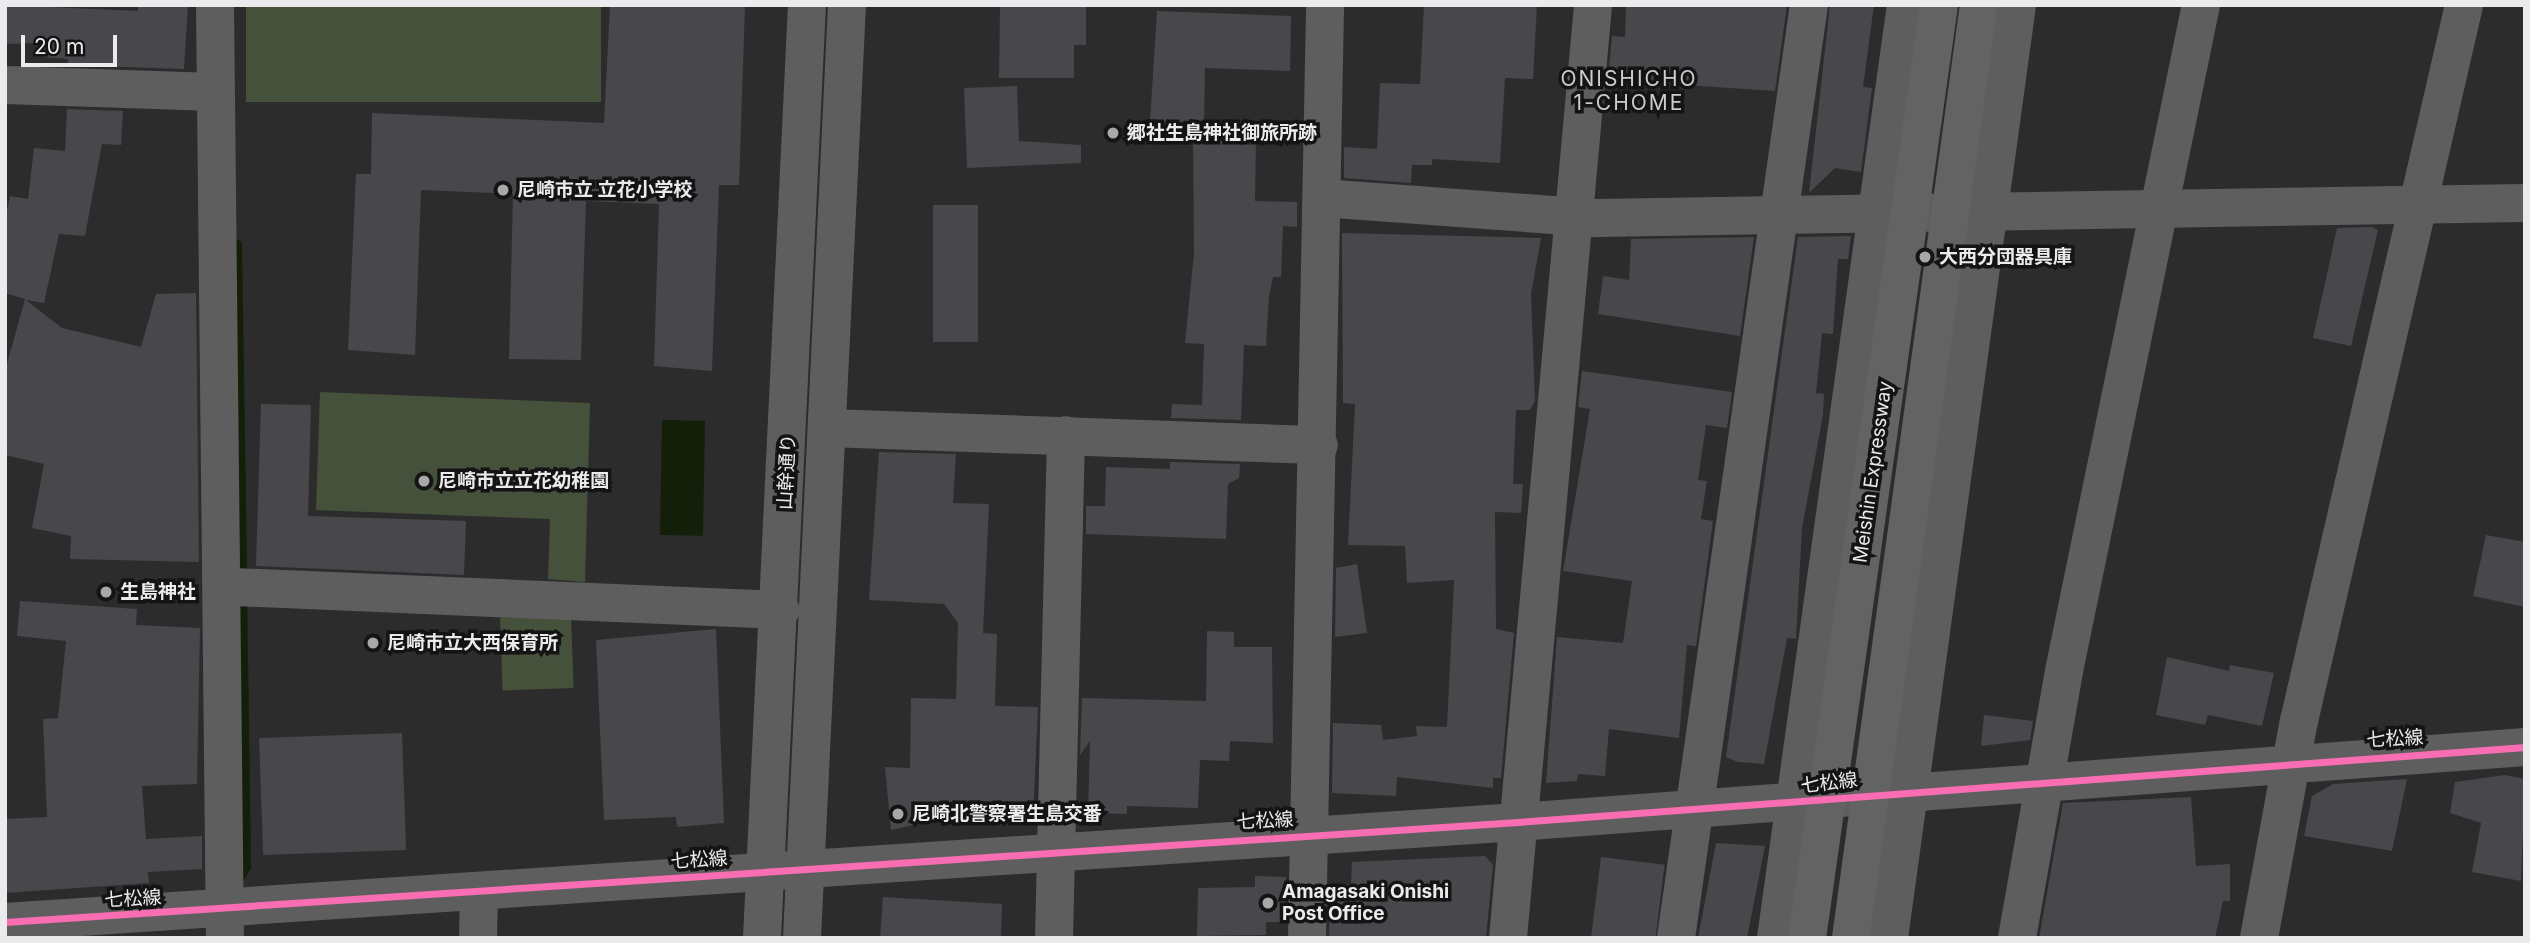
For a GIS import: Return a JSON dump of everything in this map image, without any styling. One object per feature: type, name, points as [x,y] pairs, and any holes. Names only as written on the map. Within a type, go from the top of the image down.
[{"type":"highway","name":"Meishin Expressway","points":[[1807,938],[1939,5]]},
{"type":"highway","points":[[1851,938],[1979,5]]},
{"type":"street","points":[[215,5],[225,924]]},
{"type":"street","name":"山幹通り","points":[[762,938],[781,610],[807,5]]},
{"type":"street","name":"山幹通り","points":[[803,938],[847,5]]},
{"type":"street","points":[[1307,938],[1306,835],[1319,445],[1325,5]]},
{"type":"street","points":[[1508,938],[1593,5]]},
{"type":"street","points":[[1675,938],[1809,5]]},
{"type":"street","points":[[1776,938],[1880,213],[1906,5]]},
{"type":"street","points":[[1889,938],[2017,5]]},
{"type":"street","points":[[2017,938],[2045,779],[2201,5]]},
{"type":"street","points":[[2259,938],[2291,760],[2464,5]]},
{"type":"street","points":[[5,85],[215,92]]},
{"type":"street","points":[[1322,198],[1574,214],[1880,213],[2525,203]]},
{"type":"street","points":[[828,428],[1319,445]]},
{"type":"street","points":[[1054,938],[1066,435]]},
{"type":"street","points":[[242,587],[781,610]]},
{"type":"street","name":"七松線","points":[[5,922],[225,924],[479,892],[1056,849],[1518,822],[1693,807],[1794,803],[1910,789],[2291,760],[2525,747]]},
{"type":"street","points":[[478,938],[479,892]]},
{"type":"shaded area","points":[[246,5],[601,5],[601,102],[246,102]]},
{"type":"shaded area","points":[[320,392],[590,403],[585,582],[548,579],[550,519],[316,510]]},
{"type":"shaded area","points":[[662,420],[705,421],[703,536],[660,535]]},
{"type":"shaded area","points":[[571,615],[574,688],[503,690],[500,617]]},
{"type":"building","points":[[5,5],[138,11],[138,5],[188,5],[184,69],[68,65],[68,59],[42,57],[43,43],[5,44]]},
{"type":"building","points":[[610,5],[745,5],[739,185],[719,185],[712,371],[654,366],[659,204],[586,201],[581,360],[509,359],[513,194],[421,190],[415,355],[348,350],[356,174],[371,174],[372,113],[604,123]]},
{"type":"building","points":[[1000,5],[1086,5],[1086,45],[1074,45],[1074,78],[999,78]]},
{"type":"building","points":[[1424,5],[1537,5],[1533,79],[1505,78],[1500,163],[1432,159],[1432,165],[1412,165],[1411,183],[1344,178],[1344,147],[1377,149],[1380,83],[1420,84]]},
{"type":"building","points":[[1626,5],[1787,5],[1775,91],[1608,80],[1612,36],[1625,37]]},
{"type":"building","points":[[1830,5],[1874,5],[1863,87],[1872,88],[1861,172],[1835,168],[1809,193]]},
{"type":"building","points":[[1157,11],[1291,16],[1290,71],[1205,68],[1204,122],[1150,121]]},
{"type":"building","points":[[1017,86],[1019,141],[1081,145],[1081,163],[967,168],[964,88]]},
{"type":"building","points":[[67,109],[123,111],[121,145],[102,144],[85,236],[59,234],[44,303],[26,300],[62,328],[141,347],[156,294],[196,293],[199,562],[70,559],[71,536],[32,528],[44,464],[5,455],[5,371],[25,299],[5,293],[5,220],[10,196],[28,199],[34,148],[65,151]]},
{"type":"building","points":[[1193,137],[1256,139],[1255,201],[1297,202],[1297,227],[1283,226],[1281,277],[1273,277],[1266,346],[1244,345],[1241,420],[1171,418],[1172,404],[1202,405],[1204,344],[1185,343],[1194,254]]},
{"type":"building","points":[[933,205],[978,205],[978,342],[933,342]]},
{"type":"building","points":[[2372,227],[2378,230],[2351,346],[2313,338],[2337,228]]},
{"type":"building","points":[[1342,233],[1541,238],[1531,294],[1535,401],[1530,410],[1516,410],[1513,484],[1523,484],[1521,513],[1495,512],[1496,629],[1514,633],[1501,778],[1493,778],[1493,788],[1397,777],[1396,796],[1332,793],[1333,723],[1381,725],[1383,740],[1417,736],[1416,726],[1447,727],[1454,580],[1407,583],[1405,546],[1348,545],[1355,404],[1343,403]]},
{"type":"building","points":[[1851,236],[1848,259],[1838,259],[1833,334],[1822,333],[1816,393],[1824,394],[1823,415],[1802,528],[1796,639],[1787,638],[1764,764],[1738,762],[1726,757],[1798,237]]},
{"type":"building","points":[[1754,237],[1740,336],[1598,314],[1603,276],[1629,280],[1631,239]]},
{"type":"building","points":[[1582,371],[1732,392],[1727,428],[1706,425],[1698,480],[1707,481],[1701,519],[1713,521],[1696,646],[1687,645],[1679,738],[1609,729],[1605,776],[1578,774],[1577,781],[1546,783],[1557,637],[1623,643],[1632,581],[1563,571],[1590,409],[1578,407]]},
{"type":"building","points":[[261,404],[311,405],[308,516],[466,521],[464,575],[256,566]]},
{"type":"building","points":[[879,452],[956,454],[953,503],[989,504],[983,633],[997,634],[995,706],[1038,707],[1033,820],[926,822],[891,830],[885,767],[910,768],[911,698],[956,699],[958,623],[944,604],[869,600]]},
{"type":"building","points":[[1170,462],[1240,464],[1239,478],[1228,484],[1226,539],[1086,534],[1086,506],[1105,506],[1106,467],[1170,469]]},
{"type":"building","points":[[2486,535],[2525,542],[2525,607],[2473,596]]},
{"type":"building","points":[[1357,564],[1367,633],[1335,637],[1336,568]]},
{"type":"building","points":[[20,601],[137,609],[136,625],[200,628],[197,784],[142,786],[146,839],[202,836],[202,869],[148,872],[149,883],[5,893],[5,819],[47,817],[43,719],[58,718],[66,641],[17,636]]},
{"type":"building","points":[[716,629],[724,823],[677,827],[676,817],[604,820],[596,640]]},
{"type":"building","points":[[1207,631],[1234,632],[1234,647],[1272,647],[1273,743],[1230,741],[1229,761],[1200,760],[1198,808],[1127,806],[1127,814],[1088,813],[1090,741],[1080,755],[1082,698],[1206,701]]},
{"type":"building","points":[[2167,657],[2229,671],[2230,665],[2274,673],[2262,726],[2208,715],[2205,725],[2156,715]]},
{"type":"building","points":[[1984,715],[2033,721],[2030,740],[1981,746]]},
{"type":"building","points":[[402,733],[406,850],[263,855],[259,738]]},
{"type":"building","points":[[2505,775],[2525,779],[2521,881],[2472,872],[2481,823],[2450,813],[2455,782]]},
{"type":"building","points":[[2407,779],[2392,851],[2304,836],[2312,796],[2333,784]]},
{"type":"building","points":[[2191,797],[2196,866],[2230,864],[2230,901],[2223,901],[2215,938],[2039,938],[2063,803]]},
{"type":"building","points":[[1716,843],[1765,846],[1747,938],[1698,938]]},
{"type":"building","points":[[1485,856],[1493,865],[1486,938],[1329,938],[1330,884],[1351,884],[1352,862]]},
{"type":"building","points":[[1601,857],[1665,865],[1656,938],[1591,937]]},
{"type":"building","points":[[1255,876],[1286,877],[1285,922],[1266,922],[1266,935],[1197,936],[1198,888],[1255,887]]},
{"type":"building","points":[[883,897],[1002,904],[1001,938],[880,938]]},
{"type":"waterway","points":[[237,245],[242,580]]},
{"type":"waterway","points":[[240,877],[246,867],[242,595]]},
{"type":"cycle path","points":[[5,922],[1518,822],[2525,747]]},
{"type":"place","name":"郷社生島神社御旅所跡","points":[[1113,133]]},
{"type":"place","name":"尼崎市立 立花小学校","points":[[503,190]]},
{"type":"place","name":"大西分団器具庫","points":[[1925,257]]},
{"type":"place","name":"尼崎市立立花幼稚園","points":[[424,481]]},
{"type":"place","name":"生島神社","points":[[106,592]]},
{"type":"place","name":"尼崎市立大西保育所","points":[[373,643]]},
{"type":"place","name":"尼崎北警察署生島交番","points":[[898,814]]},
{"type":"place","name":"Amagasaki Onishi Post Office","points":[[1268,903]]},
{"type":"district","name":"ONISHICHO 1-CHOME","points":[[1629,91]]}]
